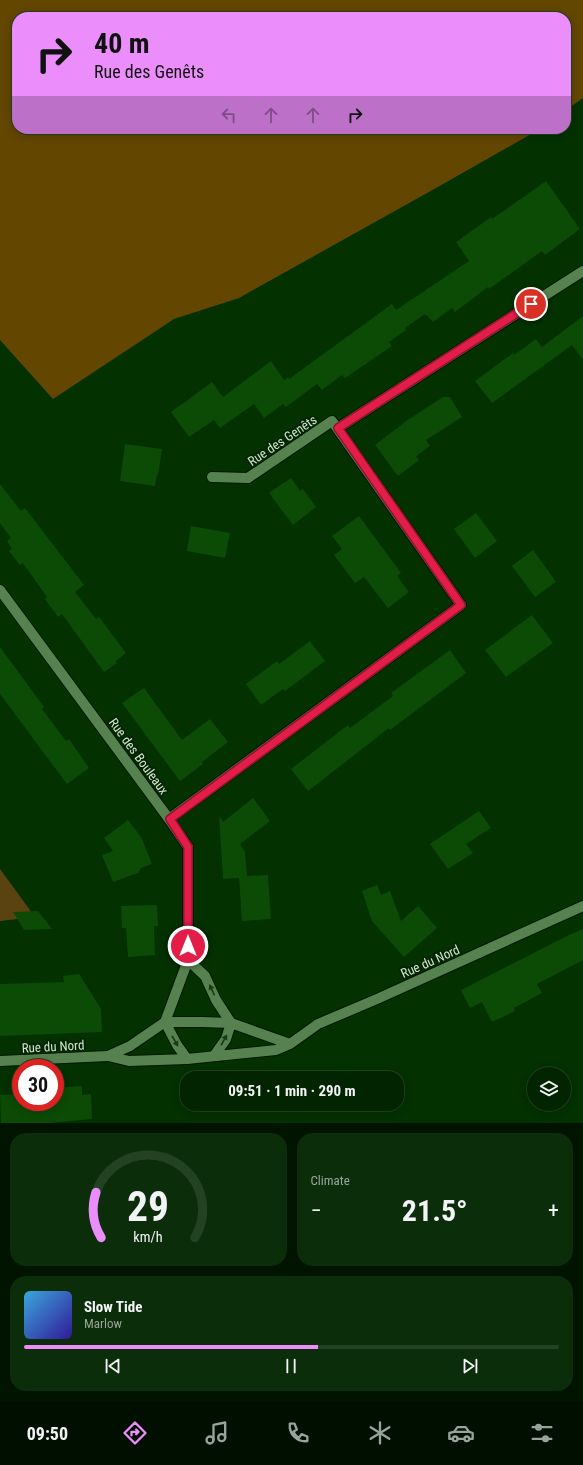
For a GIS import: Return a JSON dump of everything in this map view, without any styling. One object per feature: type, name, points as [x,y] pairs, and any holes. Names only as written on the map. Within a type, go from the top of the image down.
[{"type":"street","name":"Rue des Genêts","points":[[338,428],[583,271]]},
{"type":"street","name":"Rue des Genêts","points":[[170,819],[461,605],[332,421],[248,478],[212,477]]},
{"type":"street","name":"Rue des Bouleaux","points":[[0,590],[170,819],[188,847],[188,960],[165,1022]]},
{"type":"street","name":"Rue du Nord","points":[[0,1061],[108,1056],[129,1061],[187,1059],[276,1050],[290,1044],[318,1024],[384,996],[583,906]]},
{"type":"street","points":[[188,960],[205,976],[216,1000],[231,1023]]},
{"type":"street","points":[[187,1059],[177,1045],[165,1022],[231,1023],[290,1044]]},
{"type":"street","name":"Rue du Nord","points":[[108,1056],[130,1046],[165,1022]]},
{"type":"street","points":[[214,1056],[226,1039],[231,1023]]},
{"type":"shaded area","points":[[0,0],[583,0],[583,98],[571,106],[571,12],[12,12],[12,134],[531,134],[239,298],[174,319],[53,399],[0,340]]},
{"type":"shaded area","points":[[0,869],[35,917],[0,921]]},
{"type":"building","points":[[546,181],[580,229],[545,255],[542,251],[489,289],[488,287],[455,312],[452,308],[433,322],[425,314],[405,328],[406,330],[389,342],[392,346],[345,378],[342,375],[322,390],[317,384],[286,407],[283,404],[264,418],[254,404],[220,428],[214,420],[189,437],[171,412],[212,382],[223,397],[271,361],[284,380],[288,377],[289,379],[392,304],[396,310],[469,261],[456,242]]},
{"type":"building","points":[[583,316],[583,360],[572,345],[492,403],[475,381],[513,353],[514,355],[536,339],[542,347]]},
{"type":"building","points":[[443,397],[450,397],[462,417],[426,440],[430,446],[416,456],[419,460],[398,476],[375,445],[409,419]]},
{"type":"building","points":[[125,444],[162,449],[155,486],[120,481]]},
{"type":"building","points":[[291,478],[300,491],[303,489],[316,507],[293,525],[269,493]]},
{"type":"building","points":[[0,484],[21,511],[25,508],[84,585],[75,592],[96,619],[99,617],[126,653],[116,661],[117,663],[104,672],[62,614],[58,617],[45,599],[47,597],[23,563],[20,565],[9,551],[12,549],[7,541],[11,538],[0,523]]},
{"type":"building","points":[[476,513],[497,541],[475,558],[454,529]]},
{"type":"building","points":[[359,516],[401,573],[397,576],[409,592],[388,608],[364,577],[355,583],[334,555],[342,549],[332,536]]},
{"type":"building","points":[[191,526],[230,533],[225,558],[187,551]]},
{"type":"building","points":[[533,550],[556,582],[535,597],[512,566]]},
{"type":"building","points":[[532,615],[553,643],[506,677],[485,650]]},
{"type":"building","points":[[310,641],[325,661],[285,691],[283,689],[261,705],[246,684],[277,661],[279,664]]},
{"type":"building","points":[[0,647],[44,707],[42,709],[66,741],[69,739],[89,768],[67,784],[0,694]]},
{"type":"building","points":[[450,650],[466,673],[390,730],[389,728],[308,791],[291,769],[348,725],[350,728],[393,696],[391,693]]},
{"type":"building","points":[[144,688],[182,740],[210,719],[228,742],[202,762],[203,764],[180,781],[122,703]]},
{"type":"building","points":[[253,798],[270,821],[240,844],[245,852],[247,876],[268,875],[271,919],[242,921],[239,878],[223,879],[219,816],[223,822]]},
{"type":"building","points":[[479,811],[491,828],[466,844],[473,853],[448,869],[430,844]]},
{"type":"building","points":[[128,820],[141,837],[152,864],[141,868],[138,873],[113,882],[102,855],[113,851],[104,838]]},
{"type":"building","points":[[377,885],[381,895],[390,891],[401,921],[418,906],[437,928],[404,957],[372,921],[362,891]]},
{"type":"building","points":[[157,905],[158,926],[154,926],[155,955],[128,957],[126,928],[122,928],[121,906]]},
{"type":"building","points":[[38,911],[52,929],[24,930],[13,912]]},
{"type":"building","points":[[583,929],[583,960],[537,984],[542,993],[514,1008],[515,1011],[492,1022],[482,1002],[470,1008],[461,990]]},
{"type":"building","points":[[79,974],[101,1009],[102,1032],[0,1036],[0,984],[64,982],[63,976]]},
{"type":"building","points":[[82,1086],[82,1095],[91,1094],[92,1119],[49,1123],[1,1123],[0,1095],[12,1094],[12,1111],[64,1111],[64,1087]]},
{"type":"route","points":[[188,946],[188,847],[170,819],[461,605],[338,428],[531,304]]}]
